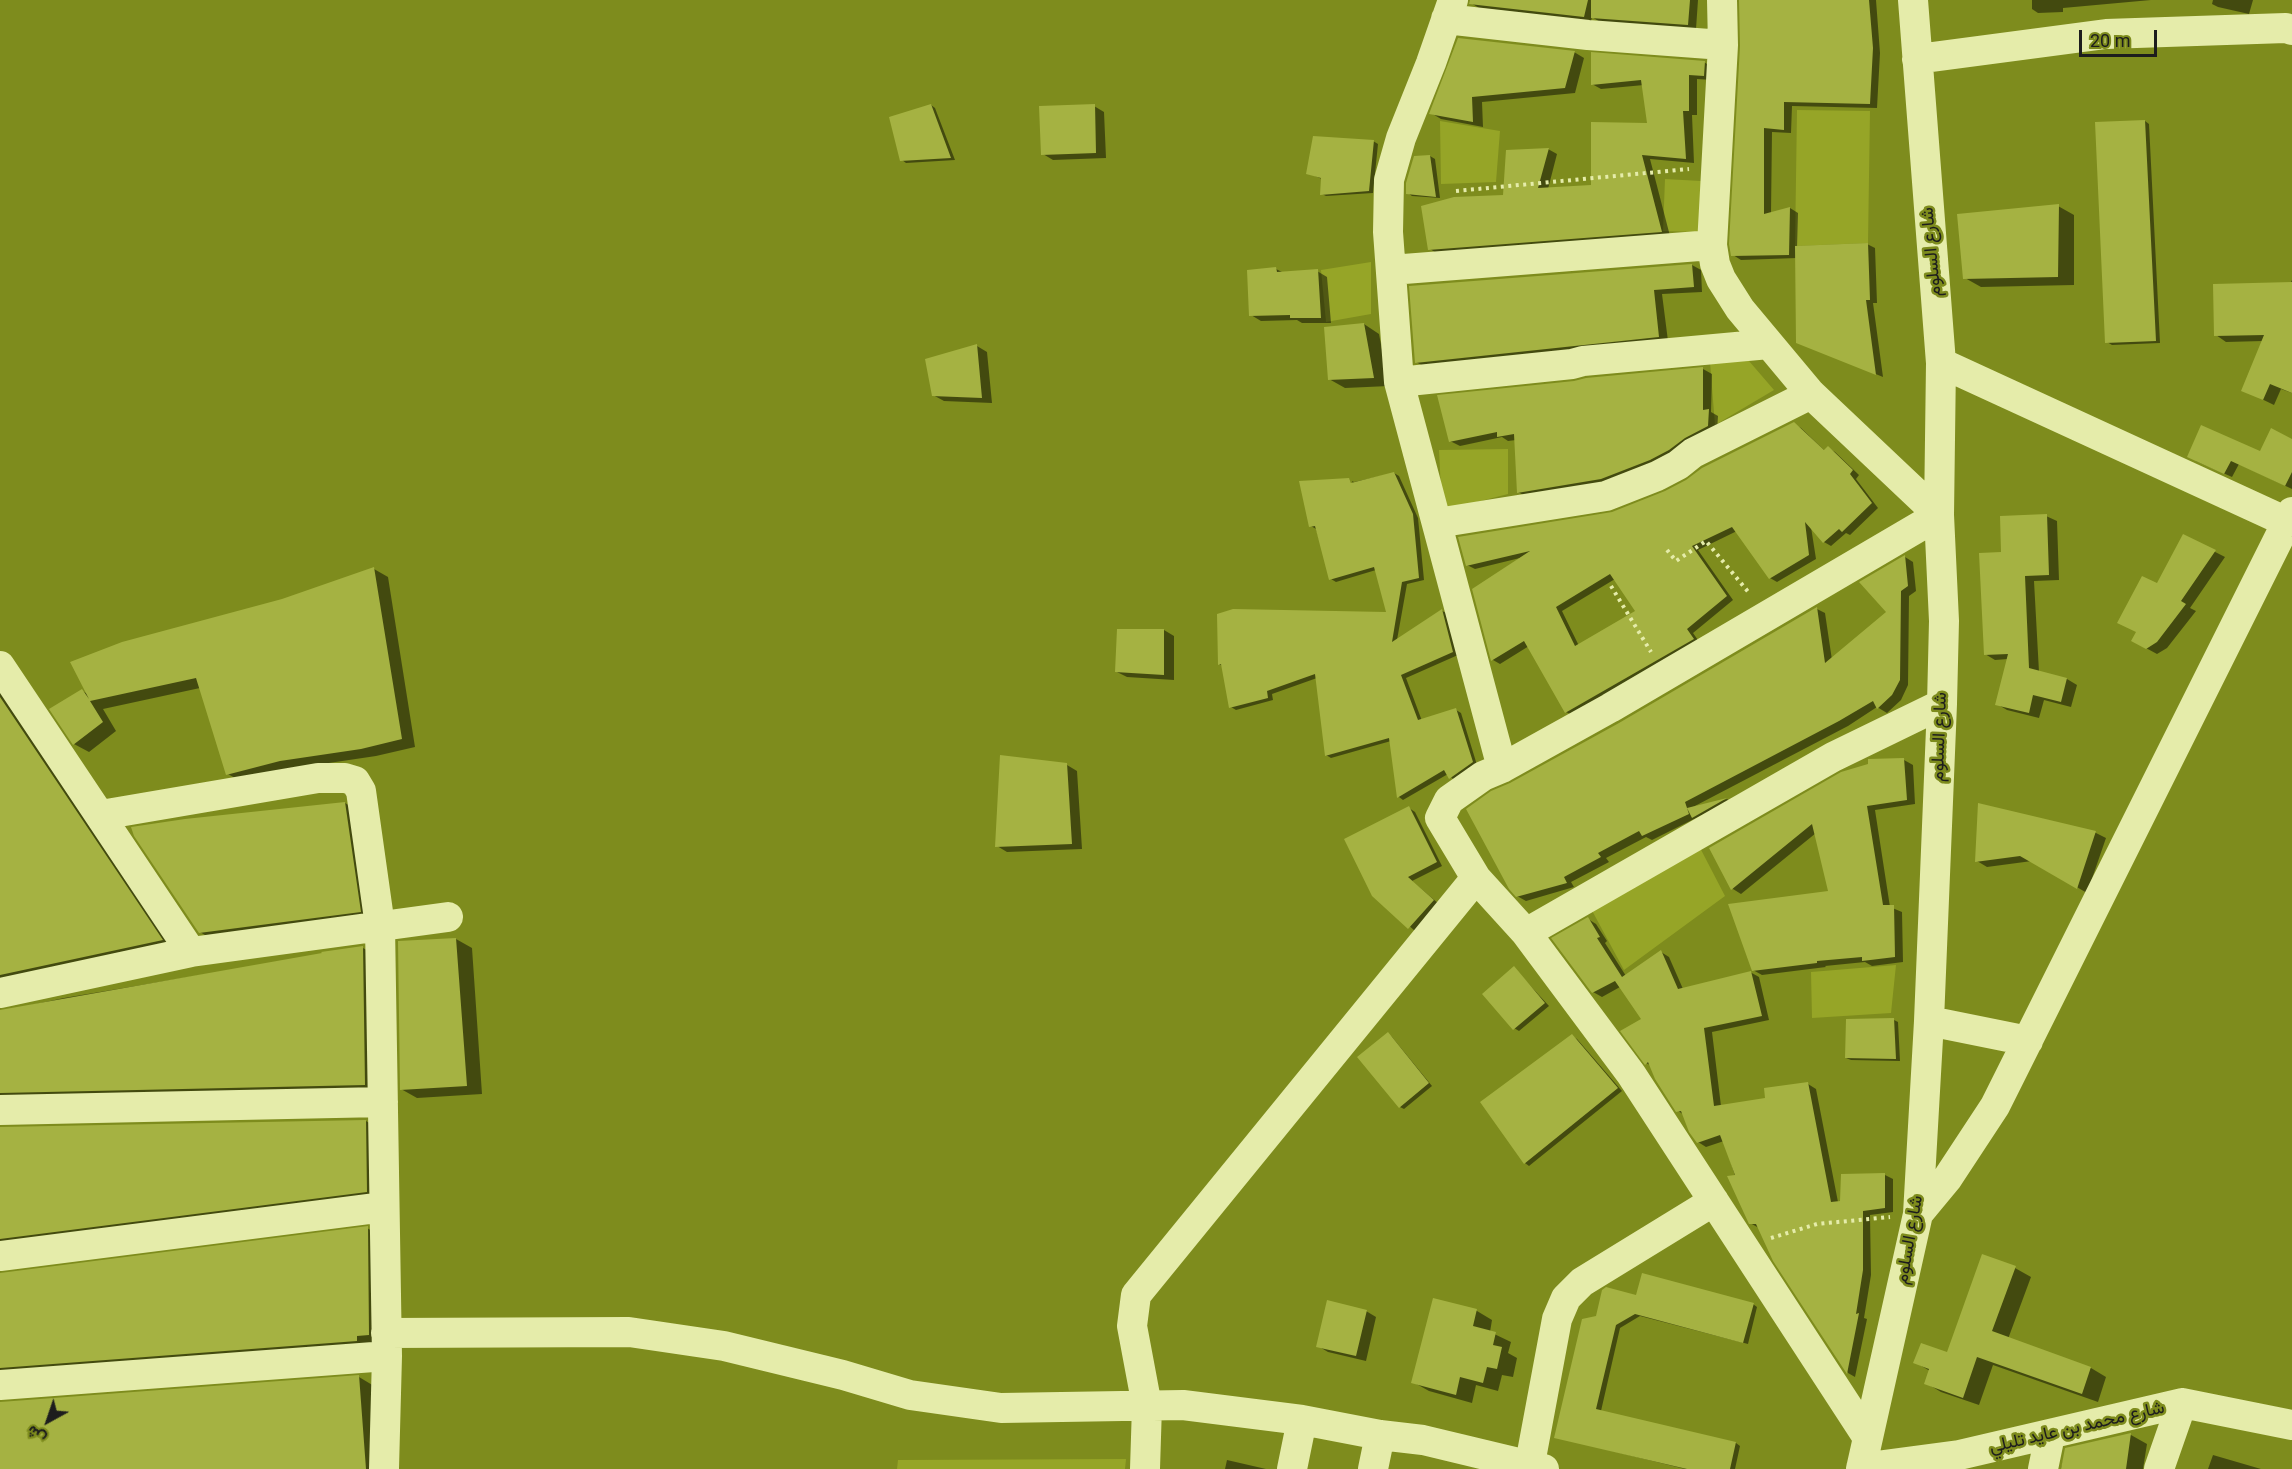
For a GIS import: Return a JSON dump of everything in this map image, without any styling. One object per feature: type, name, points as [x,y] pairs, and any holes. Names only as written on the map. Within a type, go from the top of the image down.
[{"type":"street","points":[[1722,0],[1723,45],[1712,245],[1715,264],[1725,287],[1740,309],[1811,394],[1939,515],[1665,676],[1502,768],[1483,776],[1449,800],[1440,818],[1476,878],[1526,933],[1631,1074],[1868,1438]]},
{"type":"street","name":"شارع السلوم","points":[[1861,1469],[1918,1214],[1929,1021],[1942,704],[1944,621],[1939,515],[1941,363],[1913,0]]},
{"type":"street","points":[[1502,768],[1399,382],[1388,232],[1389,180],[1401,138],[1450,10],[1588,35],[1723,45]]},
{"type":"street","points":[[1917,59],[2106,34],[2286,28],[2292,30]]},
{"type":"street","points":[[1391,270],[1712,245]]},
{"type":"street","points":[[1399,382],[1583,361],[1769,344]]},
{"type":"street","points":[[1918,1214],[1947,1179],[1995,1106],[2289,517],[1941,363]]},
{"type":"street","points":[[1437,523],[1606,496],[1657,476],[1678,465],[1693,453],[1811,394]]},
{"type":"street","points":[[3,674],[101,815],[191,952]]},
{"type":"street","points":[[1526,933],[1833,757],[1942,704]]},
{"type":"street","points":[[101,815],[318,778],[338,777],[355,781],[362,791],[380,926],[387,1345],[384,1469]]},
{"type":"street","points":[[1145,1469],[1148,1406],[1131,1326],[1136,1294],[1476,878]]},
{"type":"street","points":[[0,993],[191,952],[448,917]]},
{"type":"street","points":[[1929,1021],[2028,1041]]},
{"type":"street","points":[[0,1110],[383,1102]]},
{"type":"street","points":[[0,1385],[387,1345],[629,1332],[724,1346],[843,1375],[910,1395],[1001,1408],[1183,1405],[1302,1420],[1380,1435],[1423,1440],[1534,1468],[1557,1319],[1566,1298],[1582,1282],[1714,1201]]},
{"type":"street","points":[[0,1256],[384,1207]]},
{"type":"street","points":[[2159,1469],[2182,1403]]},
{"type":"street","name":"شارع محمد بن عايد تليلي","points":[[1861,1469],[1959,1455],[2182,1403],[2292,1425]]},
{"type":"street","points":[[1293,1469],[1302,1420]]},
{"type":"street","points":[[1373,1469],[1380,1435]]},
{"type":"street","points":[[2043,1469],[2050,1435]]},
{"type":"path","points":[[1456,191],[1717,166]]},
{"type":"path","points":[[1667,550],[1676,561],[1706,541],[1768,616]]},
{"type":"path","points":[[1611,586],[1665,676]]},
{"type":"path","points":[[1743,1247],[1817,1224],[1918,1214]]},
{"type":"green space","points":[[1797,110],[1870,111],[1868,243],[1795,246]]},
{"type":"green space","points":[[1440,121],[1500,131],[1496,182],[1441,184]]},
{"type":"green space","points":[[1665,179],[1701,181],[1699,232],[1663,231]]},
{"type":"green space","points":[[1371,262],[1371,314],[1326,322],[1321,270]]},
{"type":"green space","points":[[1749,361],[1774,390],[1715,425],[1710,362]]},
{"type":"green space","points":[[1508,449],[1508,494],[1442,511],[1439,450]]},
{"type":"green space","points":[[1697,842],[1725,896],[1624,970],[1589,905]]},
{"type":"green space","points":[[1896,965],[1891,1013],[1812,1018],[1811,972]]},
{"type":"green space","points":[[1126,1459],[1125,1469],[897,1469],[898,1460]]},
{"type":"building","points":[[1470,0],[1588,0],[1584,17],[1469,4]]},
{"type":"building","points":[[1591,0],[1690,0],[1688,25],[1591,18]]},
{"type":"building","points":[[1739,0],[1869,0],[1873,48],[1870,104],[1784,102],[1784,130],[1764,128],[1764,214],[1790,207],[1789,255],[1731,256],[1729,244],[1740,46]]},
{"type":"building","points":[[1458,38],[1575,51],[1565,88],[1472,97],[1473,122],[1429,114]]},
{"type":"building","points":[[1591,52],[1705,61],[1704,76],[1689,75],[1689,111],[1683,111],[1686,159],[1642,155],[1662,232],[1428,250],[1421,206],[1454,197],[1503,195],[1506,150],[1549,148],[1538,188],[1591,185],[1591,122],[1647,123],[1641,80],[1591,85]]},
{"type":"building","points":[[931,104],[951,158],[900,161],[889,117]]},
{"type":"building","points":[[1095,104],[1096,153],[1041,155],[1039,106]]},
{"type":"building","points":[[2145,120],[2156,341],[2105,343],[2095,122]]},
{"type":"building","points":[[1313,136],[1374,140],[1369,191],[1320,195],[1321,178],[1306,174]]},
{"type":"building","points":[[1430,155],[1436,197],[1406,194],[1406,183],[1414,156]]},
{"type":"building","points":[[2059,204],[2058,277],[1963,279],[1957,214]]},
{"type":"building","points":[[1868,243],[1870,300],[1866,300],[1876,375],[1796,343],[1795,246]]},
{"type":"building","points":[[1692,264],[1694,287],[1654,290],[1659,337],[1415,363],[1409,286]]},
{"type":"building","points":[[1276,267],[1277,272],[1318,269],[1321,318],[1290,318],[1290,315],[1249,316],[1247,270]]},
{"type":"building","points":[[2292,282],[2292,393],[2270,384],[2263,400],[2241,391],[2264,335],[2214,336],[2213,284]]},
{"type":"building","points":[[1364,323],[1374,378],[1328,380],[1324,327]]},
{"type":"building","points":[[977,344],[982,398],[932,396],[925,359]]},
{"type":"building","points":[[1703,367],[1703,410],[1709,409],[1708,426],[1650,460],[1601,479],[1517,493],[1514,434],[1497,437],[1497,432],[1449,442],[1437,395],[1586,378]]},
{"type":"building","points":[[1794,422],[1824,450],[1828,446],[1853,470],[1850,474],[1872,503],[1842,532],[1839,529],[1823,543],[1805,522],[1809,555],[1769,579],[1732,527],[1692,546],[1727,596],[1687,629],[1694,639],[1565,713],[1524,641],[1491,661],[1472,589],[1530,551],[1466,566],[1458,537],[1612,512],[1665,491],[1702,468]],"holes":[[[1610,574],[1635,611],[1575,646],[1556,607]]]},
{"type":"building","points":[[2201,425],[2260,451],[2271,428],[2292,439],[2292,472],[2285,486],[2231,461],[2224,474],[2187,457]]},
{"type":"building","points":[[1394,472],[1413,514],[1419,578],[1402,582],[1392,642],[1442,609],[1453,652],[1401,675],[1418,720],[1456,708],[1473,762],[1449,779],[1444,770],[1397,798],[1389,738],[1325,756],[1315,674],[1267,691],[1268,698],[1229,708],[1221,664],[1218,665],[1217,614],[1233,609],[1386,612],[1374,567],[1329,580],[1315,526],[1309,527],[1299,481],[1349,478],[1351,483]]},
{"type":"building","points":[[2047,514],[2049,575],[2025,576],[2029,668],[2067,678],[2061,702],[2033,695],[2029,713],[1995,705],[2008,654],[1984,655],[1979,553],[2001,552],[2000,516]]},
{"type":"building","points":[[2183,534],[2216,550],[2181,601],[2186,604],[2157,642],[2146,649],[2131,641],[2136,632],[2117,623],[2142,576],[2157,583]]},
{"type":"building","points":[[1905,555],[1908,586],[1901,591],[1900,680],[1892,695],[1877,709],[1873,701],[1685,802],[1689,814],[1642,836],[1639,831],[1598,853],[1601,857],[1564,877],[1567,883],[1516,897],[1509,889],[1466,809],[1491,791],[1510,783],[1619,723],[1817,607],[1825,663],[1886,612],[1859,582]]},
{"type":"building","points":[[374,567],[402,739],[361,749],[280,761],[226,775],[196,678],[90,701],[103,722],[73,745],[49,709],[82,689],[89,699],[70,662],[122,642],[282,599]]},
{"type":"building","points":[[1117,629],[1164,629],[1164,675],[1115,672]]},
{"type":"building","points":[[0,697],[163,940],[0,975]]},
{"type":"building","points":[[1000,755],[1067,763],[1072,844],[995,847]]},
{"type":"building","points":[[1904,758],[1907,800],[1867,806],[1883,905],[1894,905],[1895,957],[1862,961],[1862,957],[1817,961],[1817,963],[1752,971],[1728,904],[1828,891],[1812,824],[1731,890],[1709,848],[1841,772],[1868,764],[1868,759]]},
{"type":"building","points":[[1727,798],[1692,818],[1687,808]]},
{"type":"building","points":[[345,802],[361,912],[199,933],[134,836],[131,827],[185,819]]},
{"type":"building","points":[[1978,803],[2096,831],[2077,889],[2020,856],[1975,862]]},
{"type":"building","points":[[1409,806],[1437,862],[1408,877],[1434,900],[1408,929],[1372,896],[1344,839]]},
{"type":"building","points":[[1588,917],[1600,937],[1597,938],[1622,977],[1661,950],[1678,989],[1751,971],[1762,1016],[1704,1028],[1714,1106],[1765,1098],[1764,1088],[1808,1082],[1831,1202],[1840,1201],[1841,1174],[1885,1173],[1885,1208],[1863,1211],[1863,1270],[1856,1314],[1859,1313],[1847,1374],[1773,1261],[1756,1224],[1749,1224],[1727,1176],[1735,1175],[1720,1135],[1697,1143],[1689,1132],[1681,1111],[1676,1112],[1655,1079],[1648,1062],[1645,1065],[1620,1031],[1641,1019],[1615,981],[1592,993],[1551,938]]},
{"type":"building","points":[[456,938],[467,1086],[400,1090],[398,941]]},
{"type":"building","points":[[363,946],[365,1085],[0,1093],[0,1010]]},
{"type":"building","points":[[1514,966],[1545,1003],[1513,1030],[1482,994]]},
{"type":"building","points":[[1894,1018],[1896,1059],[1845,1058],[1846,1019]]},
{"type":"building","points":[[1388,1032],[1429,1083],[1399,1108],[1357,1057]]},
{"type":"building","points":[[1572,1034],[1618,1088],[1524,1164],[1480,1102]]},
{"type":"building","points":[[366,1120],[367,1192],[0,1239],[0,1127]]},
{"type":"building","points":[[368,1226],[369,1335],[357,1336],[357,1341],[0,1368],[0,1273]]},
{"type":"building","points":[[1982,1254],[2016,1266],[1992,1331],[2091,1367],[2082,1394],[1977,1357],[1963,1398],[1924,1384],[1929,1369],[1913,1363],[1921,1343],[1947,1352]]},
{"type":"building","points":[[1642,1273],[1754,1303],[1743,1343],[1635,1314],[1616,1325],[1596,1409],[1736,1442],[1730,1469],[1687,1469],[1554,1438],[1582,1319],[1596,1316],[1602,1290],[1606,1287],[1636,1295]]},
{"type":"building","points":[[1433,1298],[1477,1309],[1473,1326],[1496,1332],[1493,1345],[1502,1347],[1497,1369],[1487,1367],[1483,1383],[1460,1377],[1456,1395],[1411,1383]]},
{"type":"building","points":[[1327,1300],[1367,1310],[1356,1356],[1316,1347]]},
{"type":"building","points":[[359,1375],[366,1469],[0,1469],[0,1402]]},
{"type":"building","points":[[2131,1433],[2126,1469],[2061,1469],[2065,1448]]}]
